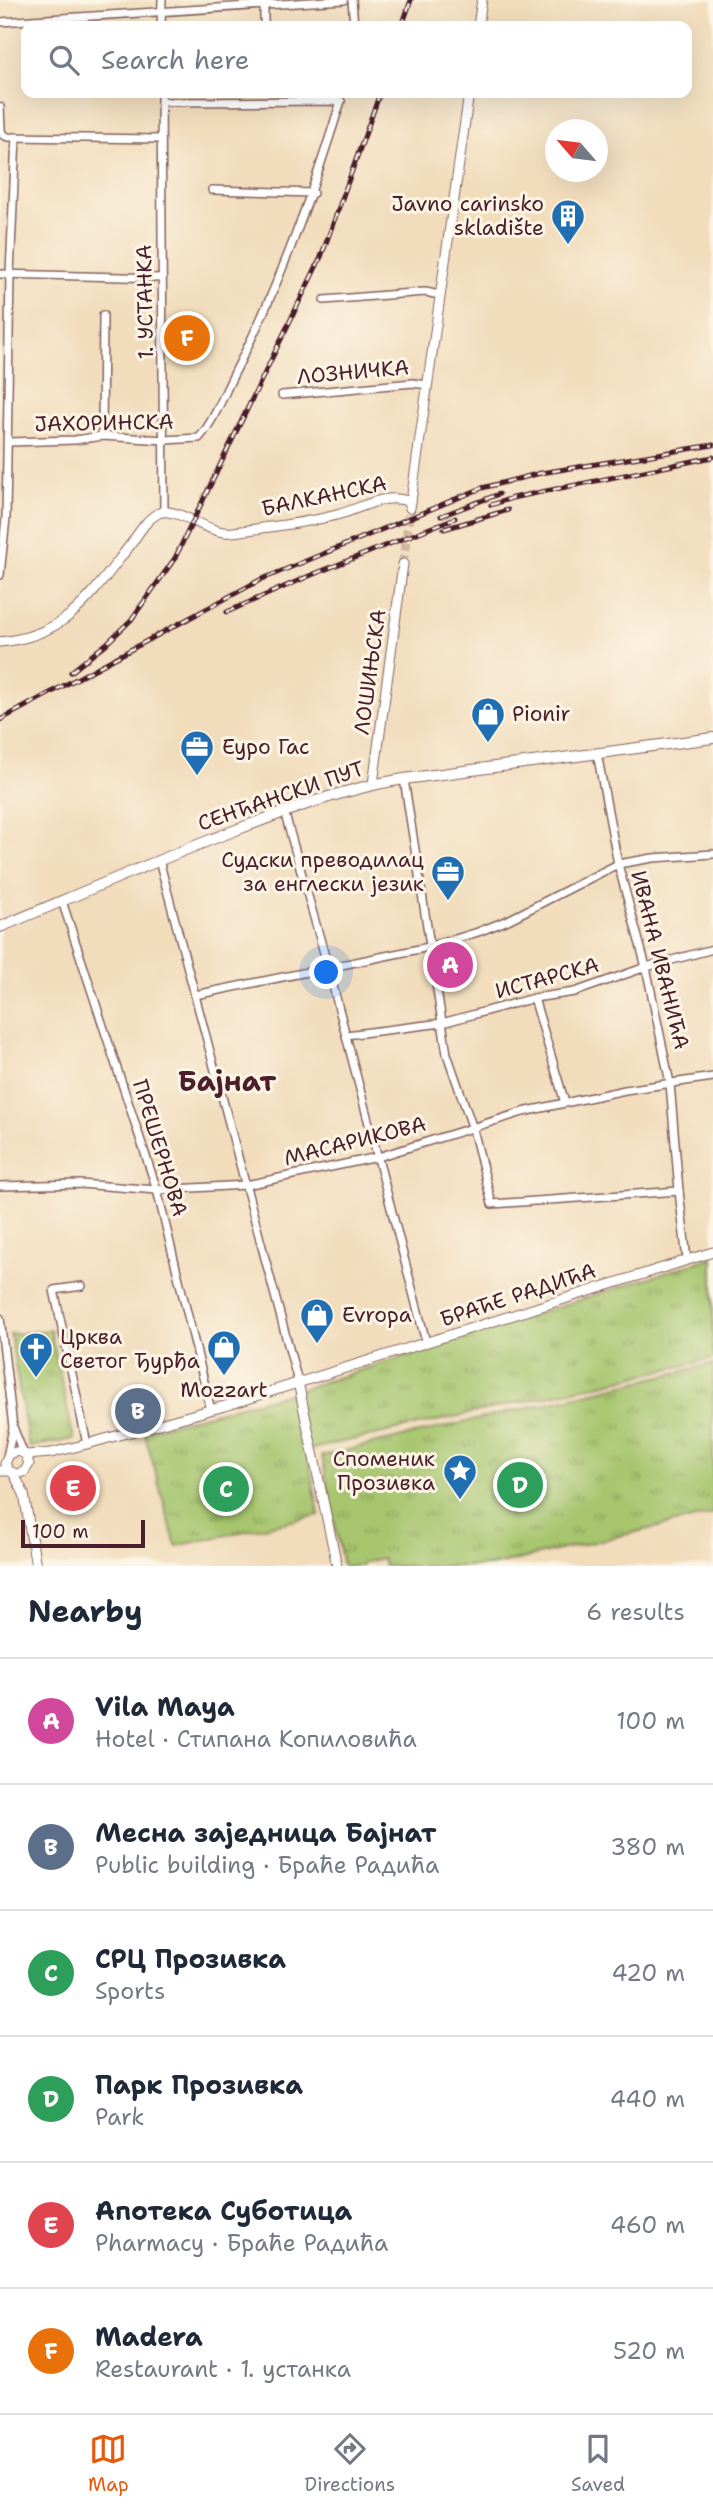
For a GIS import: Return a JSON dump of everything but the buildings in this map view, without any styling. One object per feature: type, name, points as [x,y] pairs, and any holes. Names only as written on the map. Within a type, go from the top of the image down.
[{"type":"main road","name":"СЕНЋАНСКИ ПУТ","points":[[0,927],[159,860],[285,811],[373,784],[713,738]]},
{"type":"street","points":[[161,21],[162,0]]},
{"type":"street","points":[[0,22],[264,2],[344,0]]},
{"type":"street","points":[[352,0],[354,21]]},
{"type":"street","points":[[479,21],[482,0]]},
{"type":"street","points":[[264,2],[264,21]]},
{"type":"street","name":"1. УСТАНКА","points":[[161,98],[164,511]]},
{"type":"street","points":[[427,385],[468,98]]},
{"type":"street","points":[[161,102],[341,101],[313,193],[212,190]]},
{"type":"street","points":[[0,107],[0,128],[3,135],[160,139]]},
{"type":"street","points":[[0,575],[9,442],[10,274],[16,137]]},
{"type":"street","name":"ЈАХОРИНСКА","points":[[9,442],[75,440],[102,436],[165,440],[199,438],[247,351],[313,193]]},
{"type":"street","points":[[0,274],[162,278]]},
{"type":"street","points":[[324,300],[425,292],[440,295]]},
{"type":"street","points":[[102,436],[103,315]]},
{"type":"street","name":"ЛОЗНИЧКА","points":[[282,396],[413,383],[427,385]]},
{"type":"street","name":"БАЛКАНСКА","points":[[164,511],[207,528],[226,532],[297,524],[341,514],[384,498],[398,497],[411,505],[427,385]]},
{"type":"street","points":[[0,642],[24,640],[61,623],[86,602],[151,519],[164,511]]},
{"type":"street","name":"ЛОШИЊСКА","points":[[373,784],[403,564]]},
{"type":"street","name":"ИВАНА ИВАНИЋА","points":[[597,753],[618,864],[646,967],[670,1083],[687,1261]]},
{"type":"street","points":[[404,779],[447,1054],[472,1129],[492,1204],[679,1191]]},
{"type":"street","points":[[285,811],[426,1342]]},
{"type":"street","points":[[195,995],[429,947],[508,920],[618,864],[653,858],[713,854]]},
{"type":"street","points":[[159,860],[298,1382],[337,1566]]},
{"type":"street","name":"ПРЕШЕРНОВА","points":[[62,901],[158,1190],[211,1410]]},
{"type":"street","name":"ИСТАРСКА","points":[[346,1035],[442,1023],[534,998],[575,992],[646,967],[713,949]]},
{"type":"street","points":[[534,998],[565,1103]]},
{"type":"street","name":"МАСАРИКОВА","points":[[0,1186],[54,1184],[158,1190],[246,1185],[378,1157],[523,1112],[713,1077]]},
{"type":"street","name":"БРАЋЕ РАДИЋА","points":[[26,1460],[211,1410],[713,1252]]},
{"type":"street","points":[[82,1286],[54,1290],[87,1444]]},
{"type":"street","points":[[0,1318],[4,1382],[13,1427],[26,1460],[27,1481],[24,1494],[36,1566]]},
{"type":"street","points":[[13,1427],[4,1460],[8,1472],[24,1494]]},
{"type":"street","points":[[4,1460],[12,1452],[26,1460]]},
{"type":"street","points":[[8,1472],[19,1474],[26,1460]]},
{"type":"green space","points":[[713,1257],[713,1359],[307,1450],[319,1515],[176,1546],[144,1431],[290,1393]]},
{"type":"green space","points":[[50,1330],[74,1439],[29,1447],[10,1334]]},
{"type":"green space","points":[[713,1364],[713,1514],[491,1566],[384,1566],[382,1558],[362,1563],[362,1566],[343,1566],[322,1456]]},
{"type":"tunnel","points":[[403,564],[410,508]]},
{"type":"railway","points":[[404,21],[411,0]]},
{"type":"railway","points":[[71,672],[131,620],[175,558],[321,257],[378,98]]},
{"type":"railway","points":[[0,720],[260,580],[482,488],[541,473],[713,445]]},
{"type":"railway","points":[[491,505],[512,498],[713,457]]},
{"type":"railway","points":[[441,516],[499,494]]},
{"type":"railway","points":[[444,529],[508,510]]},
{"type":"railway","points":[[227,612],[455,518]]},
{"type":"place","name":"Javno carinsko skladište","points":[[568,246]]},
{"type":"place","name":"Madera","points":[[187,338]]},
{"type":"place","name":"Pionir","points":[[488,744]]},
{"type":"place","name":"Еуро Гас","points":[[197,777]]},
{"type":"place","name":"Судски преводилац за енглески језик","points":[[448,902]]},
{"type":"place","name":"Vila Maya","points":[[450,965]]},
{"type":"place","name":"Evropa","points":[[317,1345]]},
{"type":"place","name":"Mozzart","points":[[224,1377]]},
{"type":"place","name":"Црква Светог Ђурђа","points":[[36,1379]]},
{"type":"place","name":"Месна заједница Бајнат","points":[[138,1411]]},
{"type":"place","name":"Парк Прозивка","points":[[520,1485]]},
{"type":"place","name":"Апотека Суботица","points":[[73,1488]]},
{"type":"place","name":"СРЦ Прозивка","points":[[226,1489]]},
{"type":"place","name":"Споменик Прозивка","points":[[460,1501]]},
{"type":"district","name":"Бајнат","points":[[227,1081]]}]
